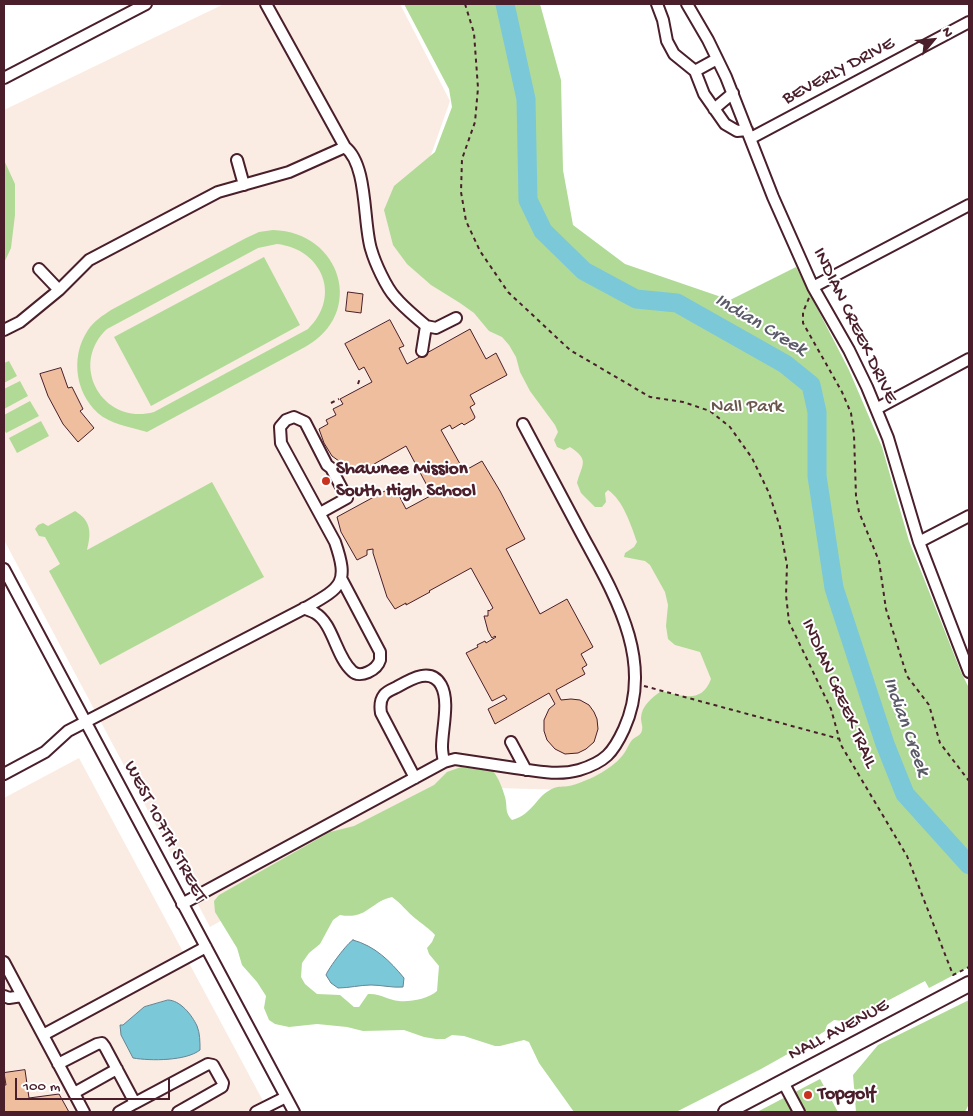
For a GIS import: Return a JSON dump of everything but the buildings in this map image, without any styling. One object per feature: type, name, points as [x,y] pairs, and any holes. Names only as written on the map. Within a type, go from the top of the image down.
[{"type":"main road","name":"NALL AVENUE","points":[[726,1112],[965,986]]},
{"type":"street","points":[[4,78],[146,4]]},
{"type":"street","points":[[266,4],[356,164],[364,196],[371,249],[385,280],[396,298],[426,326],[436,328],[456,318]]},
{"type":"street","name":"INDIAN CREEK DRIVE","points":[[687,4],[733,93],[773,197],[813,287],[848,350],[876,409],[888,438],[919,542],[969,672]]},
{"type":"street","points":[[661,6],[667,41],[674,54],[695,71],[704,94],[724,124],[731,129],[749,134]]},
{"type":"street","name":"BEVERLY DRIVE","points":[[749,134],[969,22]]},
{"type":"street","points":[[695,71],[717,59]]},
{"type":"street","points":[[714,108],[733,93]]},
{"type":"street","points":[[4,330],[20,322],[59,290],[89,260],[218,192],[289,172],[345,146]]},
{"type":"street","points":[[238,160],[244,185]]},
{"type":"street","points":[[813,287],[969,204]]},
{"type":"street","points":[[40,269],[59,290]]},
{"type":"street","points":[[422,351],[426,326]]},
{"type":"street","points":[[876,409],[969,360]]},
{"type":"street","points":[[4,774],[45,752],[68,731],[304,608],[331,593],[338,586],[342,574],[341,559],[335,542],[281,443],[280,427],[286,420],[294,417],[306,422],[327,465],[331,468],[347,498],[320,513]]},
{"type":"street","points":[[182,904],[444,762],[455,760],[554,774],[577,770],[601,762],[615,748],[635,697],[632,645],[623,614],[523,424]]},
{"type":"street","points":[[919,542],[969,516]]},
{"type":"street","name":"WEST 107TH STREET","points":[[4,569],[294,1112]]},
{"type":"street","points":[[304,608],[316,613],[325,625],[347,667],[354,674],[362,674],[373,669],[380,660],[380,652],[341,578]]},
{"type":"street","points":[[415,778],[381,713],[380,707],[386,693],[419,676],[426,675],[436,679],[442,686],[445,695],[442,747],[444,762]]},
{"type":"street","points":[[511,742],[526,770]]},
{"type":"street","points":[[43,1035],[206,947]]},
{"type":"street","points":[[4,962],[84,1112]]},
{"type":"street","points":[[4,996],[9,998],[22,996]]},
{"type":"street","points":[[58,1064],[96,1044],[102,1043],[135,1103]]},
{"type":"street","points":[[119,1112],[208,1064],[214,1065],[224,1083],[222,1087],[178,1112]]},
{"type":"street","points":[[74,1093],[117,1069]]},
{"type":"street","points":[[783,1082],[798,1112]]},
{"type":"street","points":[[256,1112],[286,1096]]},
{"type":"path","name":"INDIAN CREEK TRAIL","points":[[466,4],[474,33],[478,88],[475,122],[462,159],[461,192],[466,221],[480,251],[508,292],[570,350],[650,398],[683,402],[710,411],[730,428],[752,458],[769,493],[780,527],[787,565],[786,595],[789,622],[831,709],[841,745],[907,856],[953,976],[969,967]]},
{"type":"path","points":[[813,287],[803,312],[803,323],[842,392],[851,413],[854,435],[856,496],[859,512],[879,561],[886,609],[907,676],[929,705],[940,743],[969,781]]},
{"type":"path","points":[[358,384],[360,378]]},
{"type":"path","points":[[331,403],[339,399]]},
{"type":"path","points":[[635,683],[840,739]]},
{"type":"shaded area","name":"Shawnee Mission South High School","points":[[224,4],[400,4],[450,101],[431,155],[428,206],[739,663],[634,761],[569,790],[459,787],[210,927],[4,540],[4,110]]},
{"type":"shaded area","points":[[79,758],[269,1112],[4,1112],[4,798]]},
{"type":"green space","name":"Nall Park","points":[[404,4],[540,4],[561,80],[563,170],[573,225],[625,264],[730,300],[796,267],[849,370],[882,447],[909,541],[969,688],[969,967],[929,988],[925,981],[853,1019],[834,1020],[827,1025],[825,1031],[802,1046],[676,1112],[574,1112],[539,1063],[529,1042],[524,1040],[495,1046],[464,1036],[452,1035],[445,1039],[436,1039],[404,1030],[363,1031],[347,1027],[317,1024],[289,1027],[275,1024],[269,1020],[264,1008],[266,996],[242,965],[237,948],[215,912],[214,901],[219,895],[330,832],[354,826],[434,785],[447,772],[461,767],[493,771],[503,790],[508,814],[512,820],[519,817],[548,791],[556,787],[583,782],[605,771],[617,761],[632,740],[641,733],[641,720],[645,706],[661,691],[684,696],[697,695],[707,687],[711,679],[700,652],[675,645],[668,639],[666,626],[668,605],[665,592],[650,565],[645,561],[624,557],[625,553],[634,547],[637,542],[622,506],[608,490],[605,493],[606,502],[602,507],[595,507],[581,493],[577,483],[583,463],[582,459],[570,447],[564,450],[557,447],[554,440],[558,432],[555,425],[530,391],[509,345],[502,337],[489,331],[474,313],[431,285],[407,264],[393,245],[384,210],[394,186],[435,152],[452,107],[449,89]],"holes":[[[392,897],[435,935],[427,948],[429,954],[439,966],[437,991],[424,998],[409,1001],[399,1001],[368,994],[359,1007],[354,1007],[340,995],[317,994],[305,984],[301,977],[302,963],[309,953],[320,944],[333,920],[340,915],[349,916],[363,913],[385,899]]]},
{"type":"green space","points":[[4,160],[15,184],[15,215],[11,248],[4,263]]},
{"type":"green space","points":[[273,230],[297,234],[316,244],[330,259],[338,277],[340,296],[335,315],[324,333],[305,347],[147,432],[113,422],[103,417],[87,399],[81,389],[78,377],[77,365],[82,341],[93,324],[111,310],[259,232]],"holes":[[[277,244],[293,248],[306,255],[316,264],[322,276],[325,289],[324,302],[318,316],[308,329],[154,412],[136,414],[120,410],[106,401],[97,389],[91,375],[91,359],[96,343],[107,329],[258,248]]]},
{"type":"green space","points":[[264,257],[300,325],[151,406],[114,337]]},
{"type":"green space","points":[[9,361],[17,376],[4,383],[4,363]]},
{"type":"green space","points":[[20,381],[28,396],[4,409],[4,389]]},
{"type":"green space","points":[[30,401],[39,416],[6,433],[4,429],[4,415]]},
{"type":"green space","points":[[41,421],[49,436],[17,453],[9,438]]},
{"type":"green space","points":[[212,482],[264,577],[100,665],[49,571],[60,564],[45,537],[39,536],[35,529],[43,523],[48,526],[75,511],[85,519],[89,528],[87,550]]},
{"type":"green space","points":[[969,1000],[969,1104],[965,1112],[856,1112],[853,1075],[878,1045]]},
{"type":"green space","name":"Topgolf","points":[[820,1079],[838,1112],[757,1112]]},
{"type":"water","points":[[353,940],[375,950],[388,960],[404,978],[403,987],[371,985],[338,988],[331,983],[326,975],[343,950]]},
{"type":"water","points":[[168,1000],[181,1005],[192,1017],[199,1032],[200,1050],[194,1054],[177,1058],[149,1060],[133,1058],[121,1035],[120,1025],[123,1025],[144,1007]]},
{"type":"waterway","name":"Indian Creek","points":[[505,4],[526,99],[528,200],[543,231],[584,271],[636,299],[677,303],[785,364],[811,385],[817,412],[817,476],[834,588],[885,744],[905,794],[969,865]]},
{"type":"place","name":"Shawnee Mission South High School","points":[[326,481]]},
{"type":"place","name":"Topgolf","points":[[808,1095]]}]
